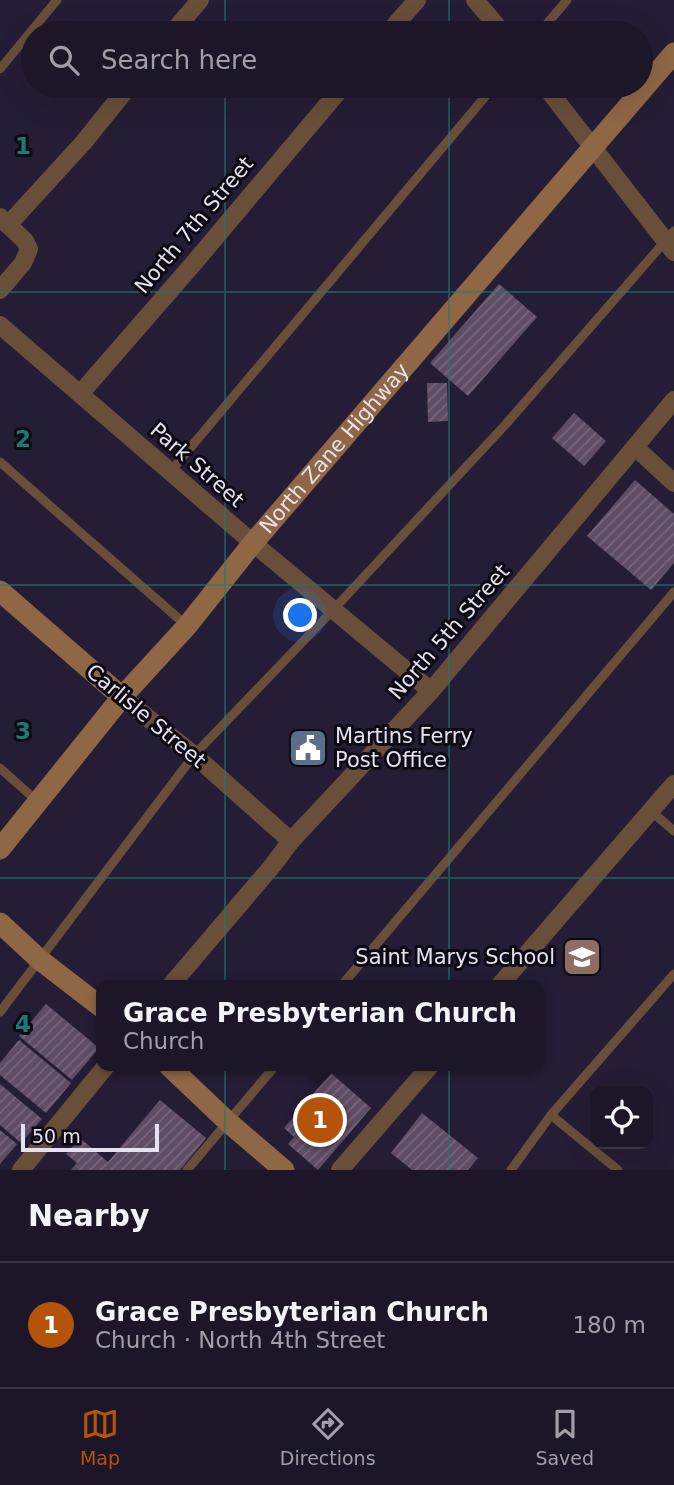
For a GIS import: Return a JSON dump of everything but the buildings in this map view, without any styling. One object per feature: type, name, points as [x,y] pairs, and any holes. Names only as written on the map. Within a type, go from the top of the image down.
[{"type":"street","points":[[183,21],[200,0]]},
{"type":"street","points":[[399,21],[417,0]]},
{"type":"street","points":[[475,0],[493,21]]},
{"type":"street","name":"North Zane Highway","points":[[653,77],[674,53]]},
{"type":"street","points":[[2,287],[23,263],[29,249],[25,241],[4,221],[83,143],[119,98]]},
{"type":"street","name":"North 7th Street","points":[[80,394],[333,98]]},
{"type":"street","points":[[554,98],[671,241]]},
{"type":"street","name":"North Zane Highway","points":[[0,849],[122,697],[187,626],[253,543],[635,98]]},
{"type":"street","name":"Park Street","points":[[0,325],[253,543],[431,691]]},
{"type":"street","name":"North 5th Street","points":[[175,980],[291,841],[431,691],[674,400]]},
{"type":"street","points":[[635,447],[674,483]]},
{"type":"street","name":"Carlisle Street","points":[[0,591],[291,841]]},
{"type":"street","points":[[504,980],[674,784]]},
{"type":"street","points":[[0,923],[40,960],[96,1003]]},
{"type":"street","points":[[21,1170],[102,1071]]},
{"type":"street","points":[[174,1071],[284,1170]]},
{"type":"street","points":[[340,1170],[426,1071]]},
{"type":"lane","points":[[40,21],[57,0]]},
{"type":"lane","points":[[549,21],[567,0]]},
{"type":"lane","points":[[0,69],[21,44]]},
{"type":"lane","points":[[170,472],[484,98]]},
{"type":"lane","points":[[0,1012],[194,755],[506,424],[671,241]]},
{"type":"lane","points":[[0,462],[187,626]]},
{"type":"lane","points":[[346,980],[670,605],[674,593]]},
{"type":"lane","points":[[0,768],[39,802]]},
{"type":"lane","points":[[651,811],[674,831]]},
{"type":"lane","points":[[511,1170],[551,1115],[674,974]]},
{"type":"lane","points":[[187,1170],[271,1071]]},
{"type":"lane","points":[[551,1115],[618,1170]]},
{"type":"place","name":"Martins Ferry Post Office","points":[[308,748]]},
{"type":"place","name":"Saint Marys School","points":[[582,957]]},
{"type":"place","name":"Grace Presbyterian Church","points":[[320,1120]]}]
